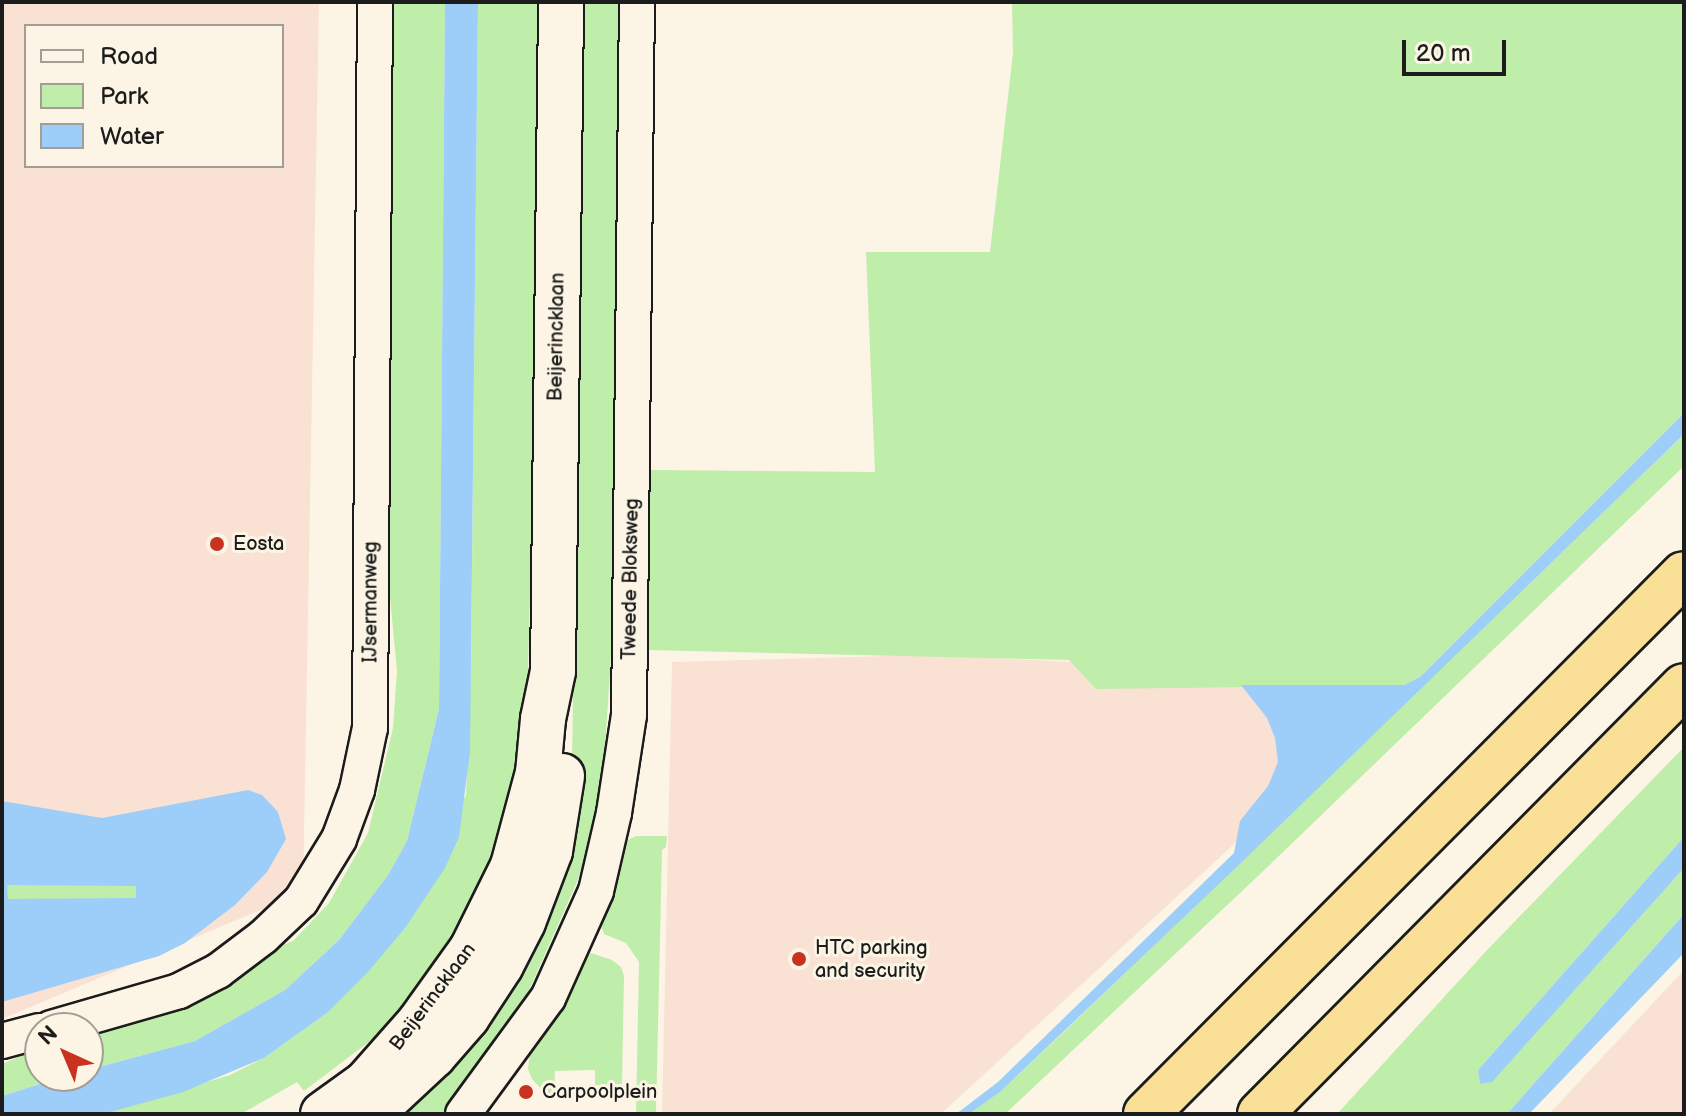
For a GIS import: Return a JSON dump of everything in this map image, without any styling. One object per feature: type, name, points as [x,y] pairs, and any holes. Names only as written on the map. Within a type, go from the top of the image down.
[{"type":"highway","points":[[1146,1114],[1684,574]]},
{"type":"highway","points":[[1260,1114],[1684,686]]},
{"type":"main road","name":"Beijerincklaan","points":[[323,1114],[366,1083],[419,1023],[472,949],[513,866],[538,773],[543,719],[553,671],[561,2]]},
{"type":"main road","name":"Beijerincklaan","points":[[372,1114],[433,1056],[467,1017],[501,965],[523,922],[550,851],[562,783],[565,708],[553,671]]},
{"type":"street","name":"IJsermanweg","points":[[104,1013],[179,991],[218,971],[263,937],[301,901],[339,839],[357,790],[370,728],[375,2]]},
{"type":"street","name":"Tweede Bloksweg","points":[[463,1114],[548,998],[596,891],[617,799],[629,715],[637,2]]},
{"type":"street","points":[[2,1041],[24,1035]]},
{"type":"shaded area","points":[[2,2],[319,2],[303,892],[2,1019]]},
{"type":"shaded area","points":[[926,655],[1414,678],[941,1114],[662,1114],[672,662]]},
{"type":"shaded area","points":[[1684,970],[1684,1114],[1549,1114]]},
{"type":"green space","points":[[389,2],[445,2],[439,709],[407,841],[388,875],[339,940],[285,990],[195,1041],[104,1066],[104,1021],[293,941],[329,903],[368,833],[393,728],[397,671],[388,576],[384,356]]},
{"type":"green space","points":[[478,2],[541,2],[540,237],[528,668],[520,771],[477,912],[403,1016],[304,1091],[297,1082],[241,1114],[103,1114],[230,1075],[264,1058],[327,1013],[466,795],[471,669]]},
{"type":"green space","points":[[582,2],[620,2],[613,626],[604,763],[590,840],[577,882],[522,1006],[442,1114],[404,1114],[572,768]]},
{"type":"green space","points":[[1012,2],[1684,2],[1684,413],[1420,677],[1404,685],[1096,689],[1069,660],[647,650],[650,470],[875,472],[866,252],[990,252],[1013,53]]},
{"type":"green space","points":[[1684,434],[1684,466],[1257,877],[1005,1114],[969,1114],[1000,1092],[1067,1029]]},
{"type":"green space","points":[[1684,747],[1684,837],[1478,1070],[1480,1084],[1492,1081],[1684,868],[1684,914],[1507,1114],[1337,1114],[1489,948]]},
{"type":"green space","points":[[636,836],[667,836],[666,847],[662,850],[656,1114],[636,1114],[639,962],[626,943],[604,934],[599,920],[624,842]]},
{"type":"green space","points":[[7,885],[136,885],[136,899],[7,899]]},
{"type":"green space","points":[[591,953],[612,960],[621,967],[624,976],[622,1085],[595,1085],[595,1070],[555,1071],[554,1095],[543,1091],[532,1079],[528,1069],[530,1051],[584,958]]},
{"type":"green space","points":[[24,1055],[24,1089],[2,1096],[2,1064]]},
{"type":"water","points":[[445,2],[478,2],[470,752],[459,837],[445,868],[405,928],[368,972],[327,1013],[264,1058],[183,1092],[103,1114],[2,1114],[2,1096],[24,1089],[24,1092],[104,1092],[104,1066],[195,1041],[285,990],[339,940],[388,875],[407,841],[439,709]]},
{"type":"water","points":[[1684,413],[1684,434],[1245,859],[1000,1092],[969,1114],[956,1114],[998,1082],[1234,853],[1240,821],[1268,786],[1278,762],[1275,738],[1267,718],[1241,685],[1404,685],[1420,677]]},
{"type":"water","points":[[248,790],[262,795],[278,812],[286,839],[267,872],[235,905],[185,943],[159,956],[2,1002],[2,801],[102,818]],"holes":[[[7,885],[136,886],[136,898],[8,899]]]},
{"type":"water","points":[[1684,837],[1684,868],[1492,1082],[1480,1084],[1478,1070]]},
{"type":"water","points":[[1684,914],[1684,953],[1529,1114],[1507,1114]]},
{"type":"place","name":"Eosta","points":[[217,544]]},
{"type":"place","name":"HTC parking and security","points":[[799,959]]},
{"type":"place","name":"Carpoolplein","points":[[526,1092]]}]
